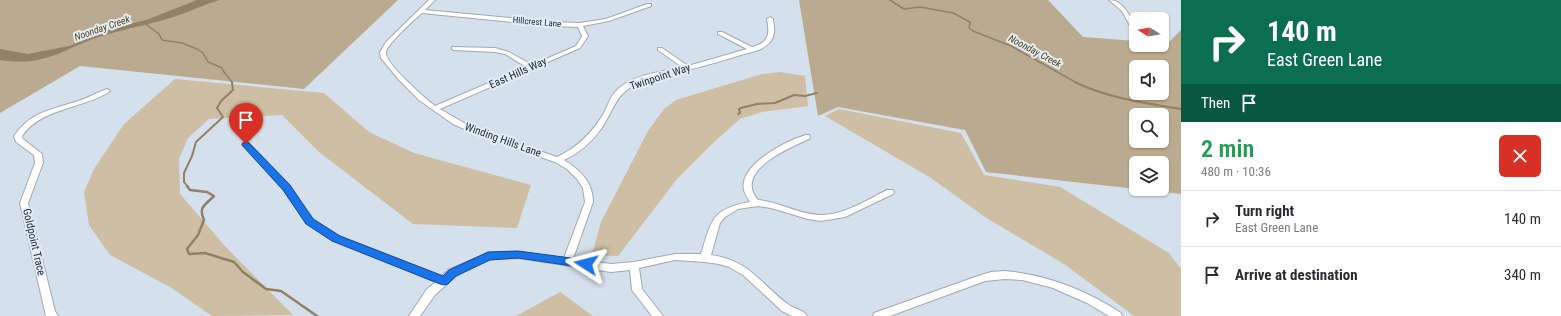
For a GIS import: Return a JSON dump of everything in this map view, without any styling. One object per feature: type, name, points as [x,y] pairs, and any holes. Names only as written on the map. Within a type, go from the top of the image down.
[{"type":"street","name":"Winding Hills Lane","points":[[432,0],[388,43],[383,52],[387,62],[414,93],[435,109],[467,128],[558,160],[570,167],[580,177],[590,193],[589,202],[568,261]]},
{"type":"street","points":[[1112,0],[1124,10],[1129,19]]},
{"type":"street","name":"Hillcrest Lane","points":[[422,10],[553,24],[580,25],[607,20],[649,5]]},
{"type":"street","name":"Twinpoint Way","points":[[558,160],[573,153],[584,145],[603,120],[619,92],[633,83],[753,50],[762,46],[771,39],[772,29],[770,19]]},
{"type":"street","name":"East Hills Way","points":[[435,109],[578,46],[585,36],[580,25]]},
{"type":"street","points":[[720,33],[753,50]]},
{"type":"street","points":[[454,48],[495,50],[507,53],[531,67]]},
{"type":"street","points":[[660,49],[687,68]]},
{"type":"street","name":"Goldpoint Trace","points":[[53,316],[50,313],[24,202],[39,163],[38,154],[19,140],[18,136],[26,125],[36,119],[57,110],[95,98],[107,91]]},
{"type":"street","points":[[755,203],[748,195],[746,185],[748,179],[762,161],[806,137]]},
{"type":"street","points":[[246,144],[286,187],[310,221],[336,238],[444,281]]},
{"type":"street","points":[[705,258],[716,222],[722,214],[736,207],[755,203],[772,205],[808,216],[821,218],[842,215],[890,192]]},
{"type":"street","points":[[414,316],[431,292],[452,273],[488,256],[518,254],[611,268],[634,266],[675,257],[705,258],[732,264],[746,272],[786,308],[802,316]]},
{"type":"street","points":[[634,266],[637,290],[658,316]]},
{"type":"street","points":[[878,316],[910,303],[991,276],[1009,276],[1030,279],[1079,294],[1104,307],[1117,316]]},
{"type":"shaded area","points":[[0,0],[398,0],[304,89],[80,66],[0,113]]},
{"type":"shaded area","points":[[197,0],[219,0],[170,18],[102,36],[54,56],[30,61],[16,62],[0,60],[0,49],[28,54],[69,46],[115,28],[149,19]]},
{"type":"shaded area","points":[[799,0],[1048,0],[1083,37],[1129,40],[1129,52],[1169,52],[1169,42],[1181,30],[1181,194],[1169,193],[1169,156],[1129,156],[1129,188],[986,172],[965,130],[838,107],[818,116]]},
{"type":"shaded area","points":[[780,72],[805,76],[808,106],[762,112],[740,119],[714,142],[677,179],[618,256],[592,255],[601,222],[648,131],[664,109],[676,100],[762,74]]},
{"type":"shaded area","points":[[175,79],[324,93],[369,132],[414,153],[531,185],[517,228],[413,224],[319,152],[282,115],[209,119],[188,138],[179,159],[180,194],[224,245],[293,315],[212,316],[170,287],[110,255],[89,225],[84,192],[94,169],[124,124]]},
{"type":"shaded area","points":[[839,109],[961,133],[984,175],[1060,187],[1169,253],[1181,269],[1181,316],[1134,316],[1064,264],[985,217],[931,178],[825,116]]},
{"type":"shaded area","points":[[560,292],[593,316],[516,316]]},
{"type":"waterway","name":"Noonday Creek","points":[[890,0],[904,9],[920,7],[953,13],[970,22],[969,28],[973,31],[1011,46],[1077,83]]},
{"type":"waterway","points":[[148,23],[147,25],[159,34],[162,40],[182,43],[203,53],[208,62],[222,68],[232,83]]},
{"type":"waterway","points":[[188,187],[184,182],[184,173],[192,156],[196,142],[223,117],[217,108],[221,101],[233,90],[232,82]]},
{"type":"waterway","name":"Noonday Creek","points":[[1077,83],[1087,88],[1113,96],[1181,109]]},
{"type":"waterway","points":[[738,114],[740,113],[739,109],[741,108],[757,104],[775,103],[794,95],[805,96],[817,93]]},
{"type":"waterway","points":[[187,186],[190,190],[207,192],[214,196],[203,206],[202,216],[204,220],[198,235],[187,249],[189,254],[205,253],[234,262],[243,272],[266,289],[281,291],[317,316]]},
{"type":"route","points":[[246,144],[286,187],[310,221],[336,238],[444,281],[452,273],[488,256],[518,254],[586,264]]}]
